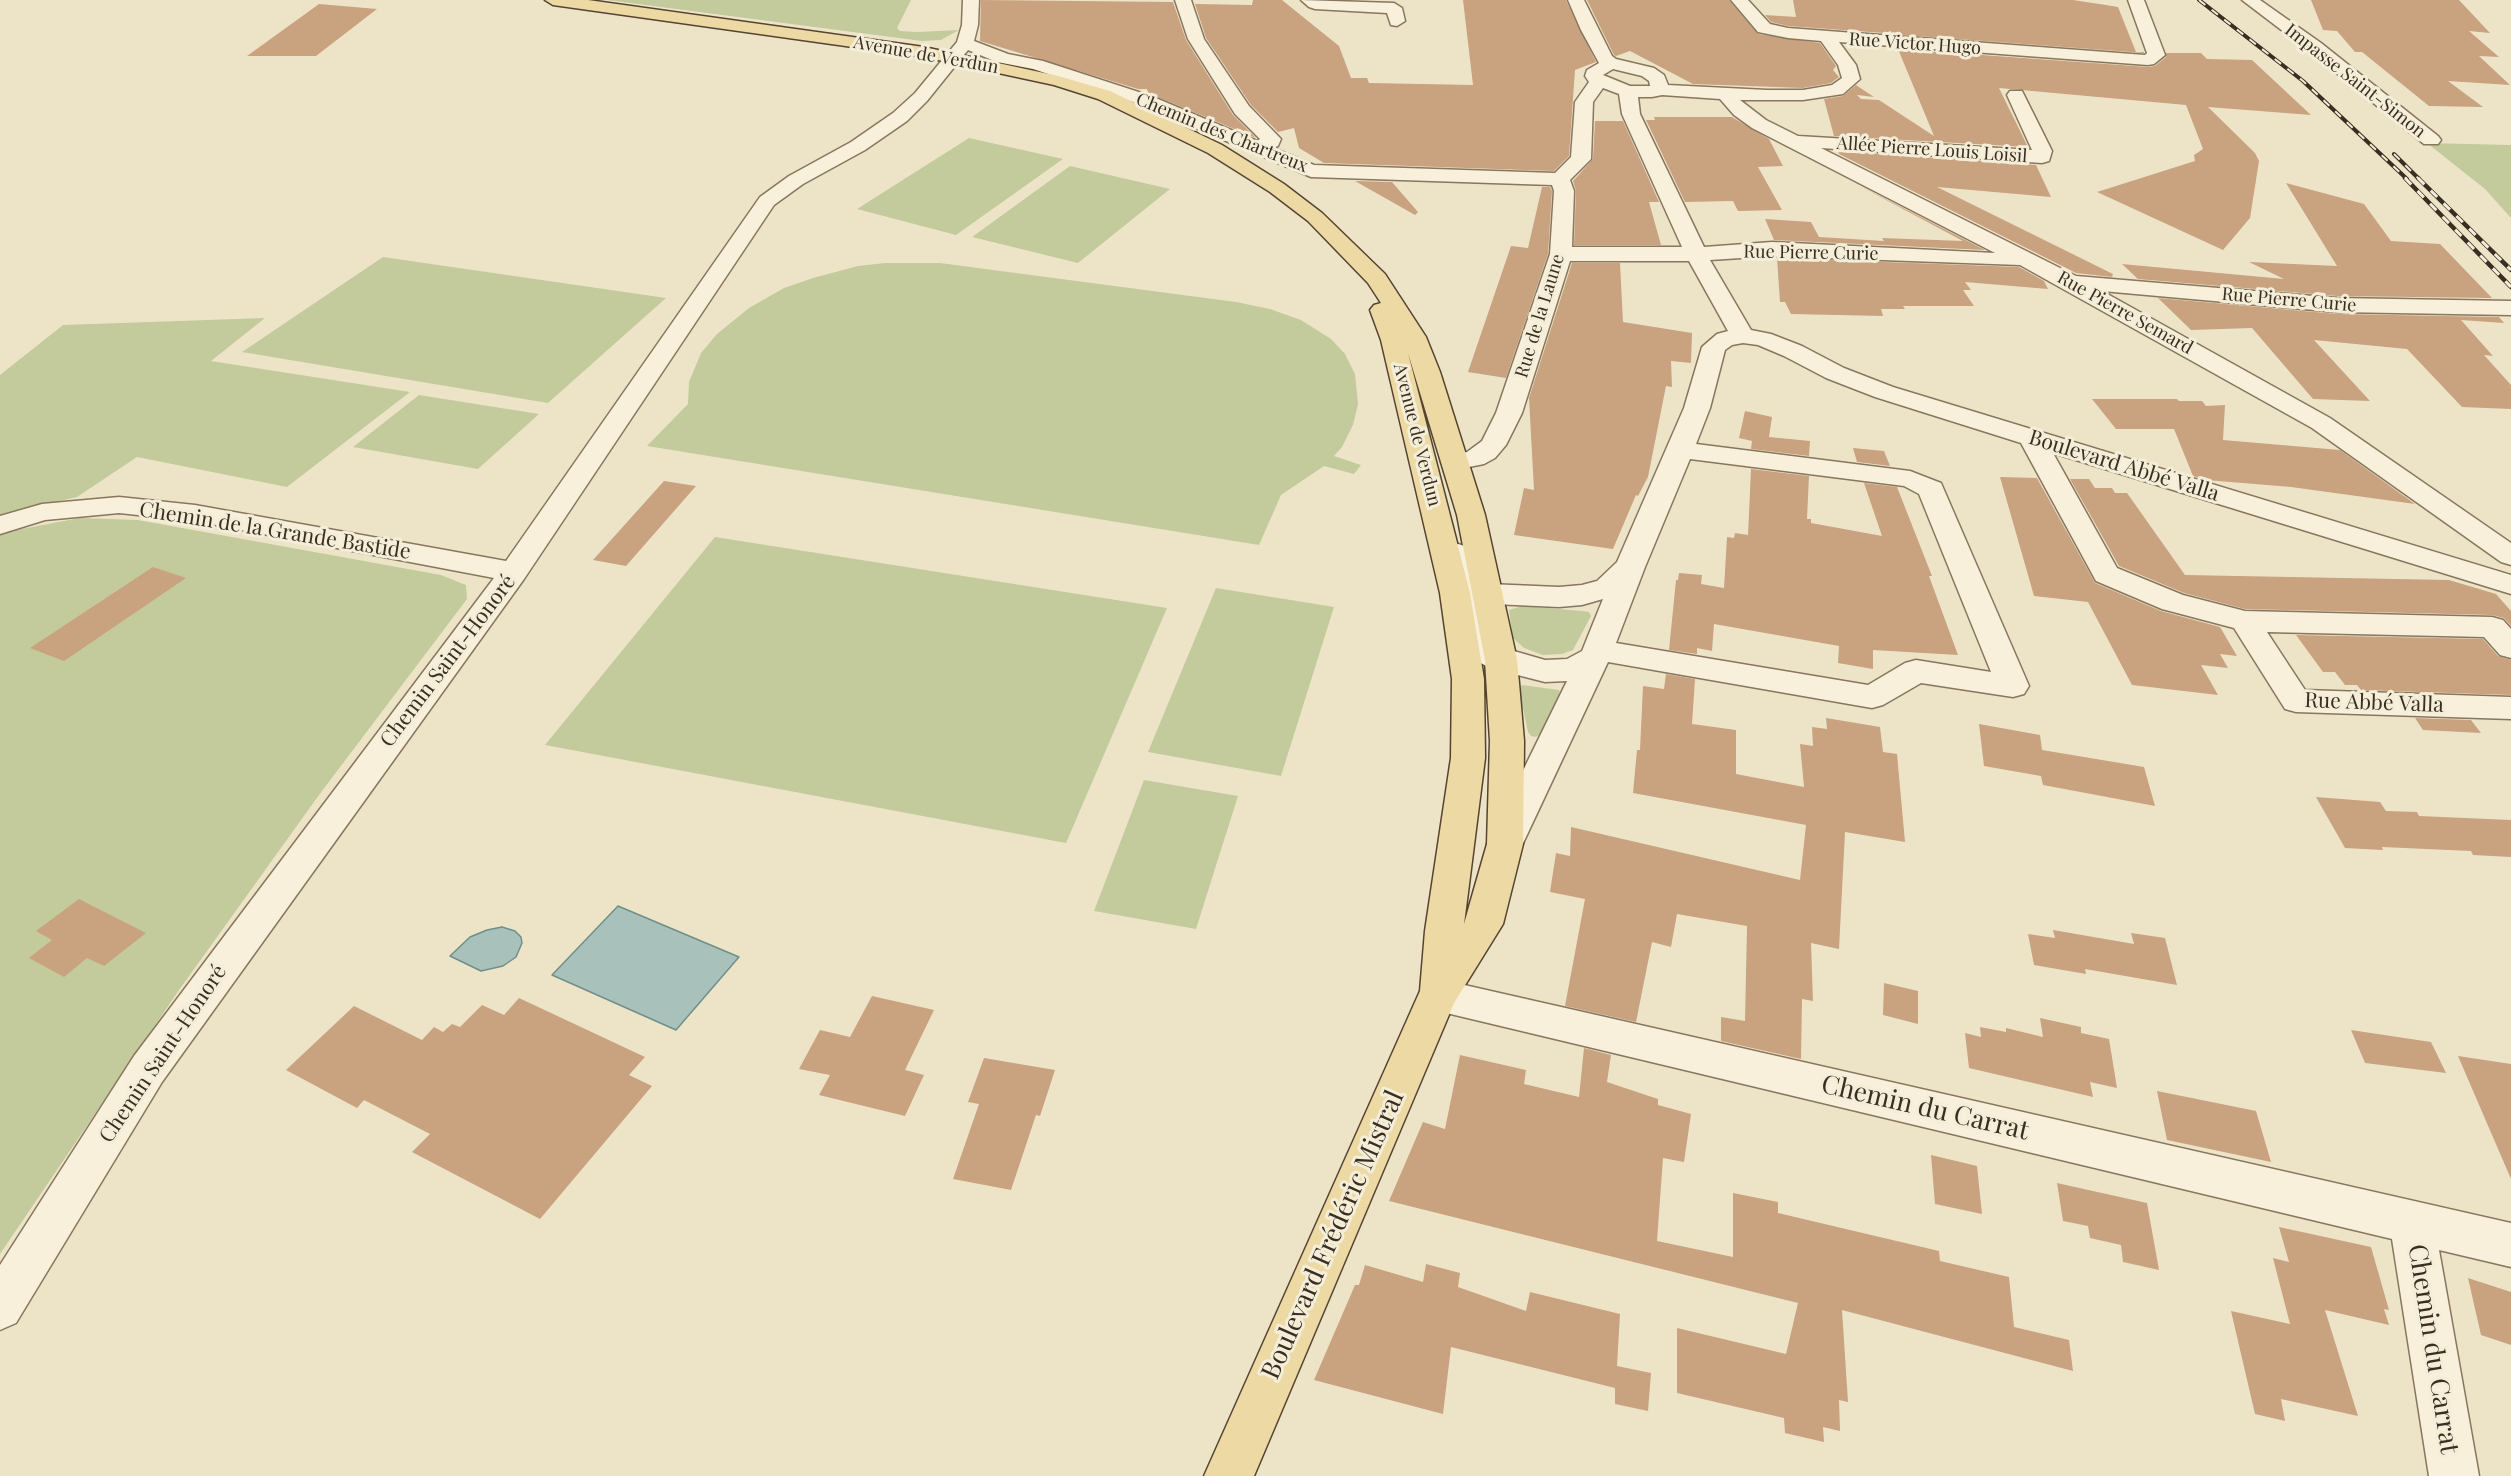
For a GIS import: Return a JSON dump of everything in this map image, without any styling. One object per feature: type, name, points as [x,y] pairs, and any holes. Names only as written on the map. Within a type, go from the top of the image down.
[{"type":"main road","name":"Avenue de Verdun","points":[[553,0],[825,37],[950,61],[1048,88],[1175,130],[1215,149],[1277,188],[1315,217],[1377,279],[1414,337],[1428,372],[1471,515],[1474,608]]},
{"type":"main road","name":"Avenue de Verdun","points":[[1350,252],[1383,312],[1393,340],[1412,415]]},
{"type":"main road","name":"Boulevard Frédéric Mistral","points":[[1229,1476],[1438,995],[1484,924],[1505,844],[1507,741],[1501,660],[1474,608]]},
{"type":"main road","name":"Boulevard Frédéric Mistral","points":[[1438,995],[1444,931],[1468,758],[1468,679],[1474,608]]},
{"type":"street","points":[[950,61],[965,44],[970,25],[971,0]]},
{"type":"street","points":[[1183,0],[1196,39],[1242,110],[1271,139],[1271,142],[1258,147]]},
{"type":"street","points":[[1309,0],[1315,4],[1394,8],[1397,21]]},
{"type":"street","points":[[1576,0],[1589,30],[1605,59],[1611,64]]},
{"type":"street","name":"Rue Victor Hugo","points":[[1739,0],[1764,28],[1788,33],[2148,60],[2156,56],[2136,0]]},
{"type":"street","name":"Impasse Saint-Simon","points":[[2250,0],[2315,47],[2431,140]]},
{"type":"street","points":[[1660,89],[1658,80],[1648,72],[1626,64],[1611,64],[1596,70],[1594,76],[1599,81],[1628,92],[1652,92],[1660,89],[1726,95],[1803,95],[1837,90],[1851,79],[1847,65],[1827,37]]},
{"type":"street","name":"Chemin des Chartreux","points":[[965,44],[1003,58],[1046,67],[1145,100],[1311,171],[1560,179]]},
{"type":"street","name":"Chemin Saint-Honoré","points":[[0,1307],[148,1069],[514,572],[767,201],[796,180],[858,146],[900,117],[921,97],[950,61]]},
{"type":"street","points":[[1560,179],[1581,159],[1584,102],[1599,81]]},
{"type":"street","points":[[1628,92],[1631,114],[1696,254],[1743,336]]},
{"type":"street","name":"Rue Pierre Semard","points":[[1726,95],[1749,118],[2068,281],[2321,423],[2511,556]]},
{"type":"street","name":"Allée Pierre Louis Loisil","points":[[1789,140],[2042,157],[2042,151],[2016,95]]},
{"type":"street","name":"Rue de la Laune","points":[[1454,462],[1475,458],[1486,452],[1493,446],[1502,430],[1561,254],[1564,190],[1560,179]]},
{"type":"street","name":"Rue Pierre Curie","points":[[1561,254],[1696,254],[1772,249],[2026,261]]},
{"type":"street","name":"Rue Pierre Curie","points":[[2068,281],[2337,305],[2511,308]]},
{"type":"street","name":"Boulevard Abbé Valla","points":[[1743,336],[1763,339],[1835,373],[1884,392],[2511,585]]},
{"type":"street","name":"Boulevard Frédéric Mistral","points":[[1505,844],[1596,654],[1630,567],[1682,450],[1697,408],[1714,347],[1725,339],[1743,336]]},
{"type":"street","points":[[1412,415],[1447,515],[1474,608]]},
{"type":"street","points":[[2032,438],[2106,574],[2173,602],[2245,621],[2492,627],[2511,648]]},
{"type":"street","points":[[1501,660],[1545,671],[1573,669],[1596,654],[1872,697],[1916,671],[2013,686],[1931,489],[1910,479],[1682,450]]},
{"type":"street","name":"Chemin de la Grande Bastide","points":[[0,525],[42,512],[119,505],[195,513],[514,572]]},
{"type":"street","name":"Boulevard Frédéric Mistral","points":[[1474,608],[1582,595],[1607,588],[1630,567]]},
{"type":"street","name":"Rue Abbé Valla","points":[[2245,621],[2296,701],[2511,708]]},
{"type":"street","name":"Chemin du Carrat","points":[[1438,995],[2511,1245]]},
{"type":"street","name":"Chemin du Carrat","points":[[2412,1222],[2454,1476]]},
{"type":"green space","points":[[607,0],[911,0],[897,28],[900,31],[959,30],[941,40],[922,41]]},
{"type":"green space","points":[[969,138],[1063,159],[956,235],[857,209]]},
{"type":"green space","points":[[2427,143],[2511,145],[2511,218],[2485,189]]},
{"type":"green space","points":[[1070,166],[1170,189],[1078,263],[972,237]]},
{"type":"green space","points":[[383,257],[666,298],[548,403],[242,352]]},
{"type":"green space","points":[[885,263],[940,263],[1236,302],[1270,309],[1301,320],[1331,339],[1345,354],[1355,374],[1358,404],[1353,425],[1342,447],[1334,456],[1361,465],[1354,474],[1324,466],[1281,495],[1259,545],[647,446],[688,404],[689,382],[701,353],[717,334],[749,308],[784,288],[813,278],[858,266]]},
{"type":"green space","points":[[265,318],[211,361],[410,392],[287,487],[137,457],[77,497],[0,515],[0,375],[63,325]]},
{"type":"green space","points":[[419,395],[539,414],[478,469],[353,447]]},
{"type":"green space","points":[[80,518],[138,520],[441,575],[466,585],[467,599],[319,795],[179,990],[0,1254],[0,533]]},
{"type":"green space","points":[[715,537],[1167,608],[1066,843],[545,745]]},
{"type":"green space","points":[[1216,588],[1334,607],[1281,776],[1148,752]]},
{"type":"green space","points":[[1522,606],[1589,612],[1591,616],[1573,650],[1562,654],[1543,655],[1524,648],[1513,638],[1509,610]]},
{"type":"green space","points":[[1522,685],[1559,690],[1560,694],[1541,734],[1536,737],[1531,736],[1528,732],[1519,689]]},
{"type":"green space","points":[[1144,780],[1238,796],[1196,929],[1094,911]]},
{"type":"water","points":[[618,906],[739,957],[676,1030],[552,975]]},
{"type":"water","points":[[502,927],[515,931],[521,937],[522,943],[516,957],[503,966],[481,971],[450,956],[470,937]]},
{"type":"building","points":[[981,0],[1173,2],[1186,40],[1233,115],[1256,138],[1148,93],[1147,89],[1138,89],[980,41]]},
{"type":"building","points":[[1253,0],[1282,0],[1339,46],[1351,78],[1367,78],[1369,83],[1473,85],[1463,0],[1566,0],[1596,62],[1575,70],[1569,156],[1554,171],[1324,163],[1299,148],[1294,128],[1278,132],[1251,105],[1206,38],[1195,4],[1252,5]]},
{"type":"building","points":[[1587,0],[1729,0],[1758,34],[1820,43],[1836,66],[1833,70],[1839,77],[1831,83],[1803,88],[1693,84],[1630,51],[1614,55]]},
{"type":"building","points":[[1793,0],[2073,0],[2118,7],[2136,52],[2144,53],[1891,34],[1891,31],[1884,33],[1788,26],[1771,22],[1765,15],[1796,17]]},
{"type":"building","points":[[2311,0],[2459,0],[2490,33],[2469,31],[2499,57],[2479,56],[2510,85],[2448,81],[2483,107],[2429,106],[2362,52],[2355,52],[2337,31],[2323,30]]},
{"type":"building","points":[[319,4],[377,9],[316,56],[247,56]]},
{"type":"building","points":[[1898,49],[2148,67],[2155,66],[2166,57],[2166,53],[2201,53],[2207,59],[2252,60],[2311,115],[2208,107],[2255,153],[2259,161],[2250,218],[2223,250],[2097,192],[2195,161],[2194,155],[2203,149],[2186,105],[1999,88],[2028,147],[1834,136],[1824,99],[1843,96],[1856,85],[1874,97],[1857,95],[1861,99],[1879,100],[1934,136]]},
{"type":"building","points":[[1654,117],[1732,117],[1769,139],[1783,166],[1758,167],[1782,210],[1738,211],[1733,201],[1685,202],[1646,120],[1655,120]]},
{"type":"building","points":[[1595,121],[1623,121],[1659,202],[1649,202],[1661,245],[1574,245],[1576,191],[1573,181],[1593,159]]},
{"type":"building","points":[[1838,151],[2036,165],[2051,197],[1937,187],[2113,274],[2112,277],[2076,273],[1839,154]]},
{"type":"building","points":[[1355,181],[1392,182],[1418,212],[1415,215]]},
{"type":"building","points":[[2286,183],[2364,204],[2391,241],[2440,244],[2492,298],[2337,296],[2138,279],[2122,264],[2284,279],[2249,262],[2337,266]]},
{"type":"building","points":[[1858,185],[1985,250],[1774,240],[1765,219],[1811,222],[1819,237],[1884,241],[1882,238],[1963,241]]},
{"type":"building","points":[[1542,187],[1550,187],[1552,191],[1548,254],[1506,378],[1468,372],[1511,246],[1528,248]]},
{"type":"building","points":[[1777,258],[2019,267],[2044,281],[2048,289],[1965,282],[1971,290],[1963,290],[1974,306],[1903,306],[1905,309],[1881,309],[1883,316],[1791,314],[1785,302],[1780,302]]},
{"type":"building","points":[[1572,263],[1620,263],[1623,322],[1692,333],[1691,363],[1671,361],[1672,387],[1666,386],[1648,477],[1638,496],[1636,495],[1613,549],[1514,535],[1524,488],[1534,490],[1529,398]]},
{"type":"building","points":[[2158,298],[2337,314],[2499,317],[2504,323],[2461,320],[2493,356],[2484,355],[2511,385],[2511,409],[2462,407],[2407,349],[2314,340],[2370,401],[2313,399],[2252,328],[2191,330]]},
{"type":"building","points":[[2092,399],[2177,399],[2179,401],[2202,401],[2206,406],[2225,405],[2223,440],[2340,450],[2415,504],[2291,487],[2206,480],[2193,476],[2174,429],[2116,429]]},
{"type":"building","points":[[1745,411],[1772,417],[1769,437],[1810,441],[1809,456],[1751,449],[1752,441],[1739,438]]},
{"type":"building","points":[[1853,448],[1884,451],[1890,466],[1857,462]]},
{"type":"building","points":[[1751,469],[1809,476],[1807,519],[1811,519],[1811,523],[1882,536],[1864,483],[1897,487],[1932,576],[1929,576],[1958,655],[1873,650],[1873,669],[1838,663],[1839,646],[1714,624],[1712,651],[1697,648],[1697,654],[1669,650],[1676,580],[1678,580],[1679,573],[1702,575],[1701,584],[1724,588],[1727,537],[1734,538],[1735,533],[1748,535]]},
{"type":"building","points":[[2000,477],[2037,478],[2095,583],[2161,611],[2220,627],[2237,656],[2220,654],[2228,668],[2201,665],[2218,695],[2132,685],[2088,602],[2034,596]]},
{"type":"building","points":[[2070,479],[2089,479],[2095,488],[2112,488],[2115,493],[2127,493],[2185,575],[2449,580],[2496,594],[2511,611],[2511,626],[2504,618],[2492,615],[2245,609],[2184,593],[2119,566]]},
{"type":"building","points":[[664,481],[696,486],[626,566],[593,560]]},
{"type":"building","points":[[153,567],[186,578],[64,661],[30,648]]},
{"type":"building","points":[[2296,635],[2483,639],[2498,656],[2511,660],[2511,695],[2361,690],[2357,685],[2345,685],[2335,672],[2323,672]]},
{"type":"building","points":[[1666,674],[1695,679],[1692,724],[1736,730],[1736,774],[1804,787],[1800,744],[1813,746],[1812,727],[1827,729],[1826,718],[1880,727],[1883,752],[1897,754],[1905,842],[1845,832],[1839,949],[1811,943],[1813,1001],[1802,999],[1801,1059],[1721,1041],[1721,1017],[1745,1021],[1747,926],[1677,914],[1671,947],[1652,942],[1636,1022],[1565,1006],[1585,899],[1550,892],[1556,853],[1570,856],[1571,827],[1800,880],[1806,825],[1633,793],[1637,750],[1640,750],[1643,686],[1664,689]]},
{"type":"building","points":[[2415,718],[2471,720],[2481,733],[2423,730]]},
{"type":"building","points":[[1979,724],[2040,735],[2042,750],[2144,767],[2155,806],[2043,785],[2041,776],[1984,766]]},
{"type":"building","points":[[2316,797],[2380,802],[2386,811],[2417,812],[2419,816],[2511,820],[2511,857],[2473,855],[2471,851],[2382,847],[2383,850],[2345,848]]},
{"type":"building","points":[[79,899],[146,933],[104,966],[87,958],[64,977],[29,958],[52,940],[36,931]]},
{"type":"building","points":[[2053,930],[2134,944],[2131,933],[2165,938],[2177,985],[2085,969],[2086,974],[2034,965],[2028,934],[2055,938]]},
{"type":"building","points":[[1884,983],[1918,991],[1918,1024],[1883,1015]]},
{"type":"building","points":[[872,996],[934,1010],[905,1070],[924,1075],[905,1116],[819,1095],[830,1075],[799,1069],[820,1030],[850,1037]]},
{"type":"building","points":[[519,998],[645,1057],[629,1075],[652,1086],[540,1219],[412,1152],[430,1134],[364,1100],[357,1108],[286,1070],[354,1006],[422,1040],[434,1027],[443,1032],[452,1024],[460,1027],[482,1005],[504,1015]]},
{"type":"building","points":[[2040,1018],[2081,1027],[2081,1033],[2109,1039],[2117,1088],[2090,1082],[2093,1097],[1969,1068],[1965,1033],[1981,1037],[1980,1027],[2006,1032],[2006,1028],[2043,1037]]},
{"type":"building","points":[[2351,1030],[2431,1042],[2446,1073],[2365,1063]]},
{"type":"building","points":[[1584,1048],[1611,1055],[1607,1082],[1658,1099],[1658,1105],[1691,1114],[1684,1162],[1663,1158],[1657,1241],[1733,1257],[1733,1193],[1778,1202],[1778,1213],[1939,1251],[1940,1261],[2009,1277],[2014,1327],[2069,1340],[2073,1371],[1842,1310],[1848,1402],[1839,1400],[1840,1431],[1823,1427],[1824,1442],[1785,1433],[1784,1418],[1677,1393],[1677,1328],[1786,1354],[1798,1303],[1389,1201],[1423,1122],[1445,1129],[1460,1055],[1526,1070],[1524,1084],[1579,1097]]},
{"type":"building","points":[[2458,1056],[2511,1064],[2511,1179]]},
{"type":"building","points":[[984,1058],[1055,1070],[1040,1116],[1036,1115],[1011,1190],[953,1179],[979,1104],[968,1102]]},
{"type":"building","points":[[2157,1091],[2256,1111],[2271,1162],[2167,1140]]},
{"type":"building","points":[[1931,1155],[1977,1166],[1982,1214],[1935,1204]]},
{"type":"building","points":[[2057,1183],[2147,1203],[2159,1270],[2123,1262],[2121,1245],[2090,1238],[2088,1226],[2063,1221]]},
{"type":"building","points":[[2279,1227],[2371,1247],[2389,1310],[2384,1309],[2389,1325],[2325,1310],[2358,1416],[2281,1399],[2285,1421],[2255,1414],[2231,1311],[2290,1324],[2273,1258],[2289,1262]]},
{"type":"building","points":[[1426,1264],[1460,1273],[1458,1287],[1526,1311],[1530,1292],[1620,1314],[1617,1366],[1651,1373],[1648,1411],[1615,1404],[1615,1388],[1451,1347],[1443,1414],[1314,1380],[1355,1285],[1359,1285],[1365,1265],[1423,1282]]},
{"type":"building","points":[[2468,1278],[2511,1292],[2511,1345],[2481,1335]]},
{"type":"railway","points":[[2199,0],[2303,81],[2407,179]]},
{"type":"railway","points":[[2394,154],[2418,178]]},
{"type":"railway","points":[[2405,178],[2511,287]]},
{"type":"railway","points":[[2418,178],[2511,270]]}]
